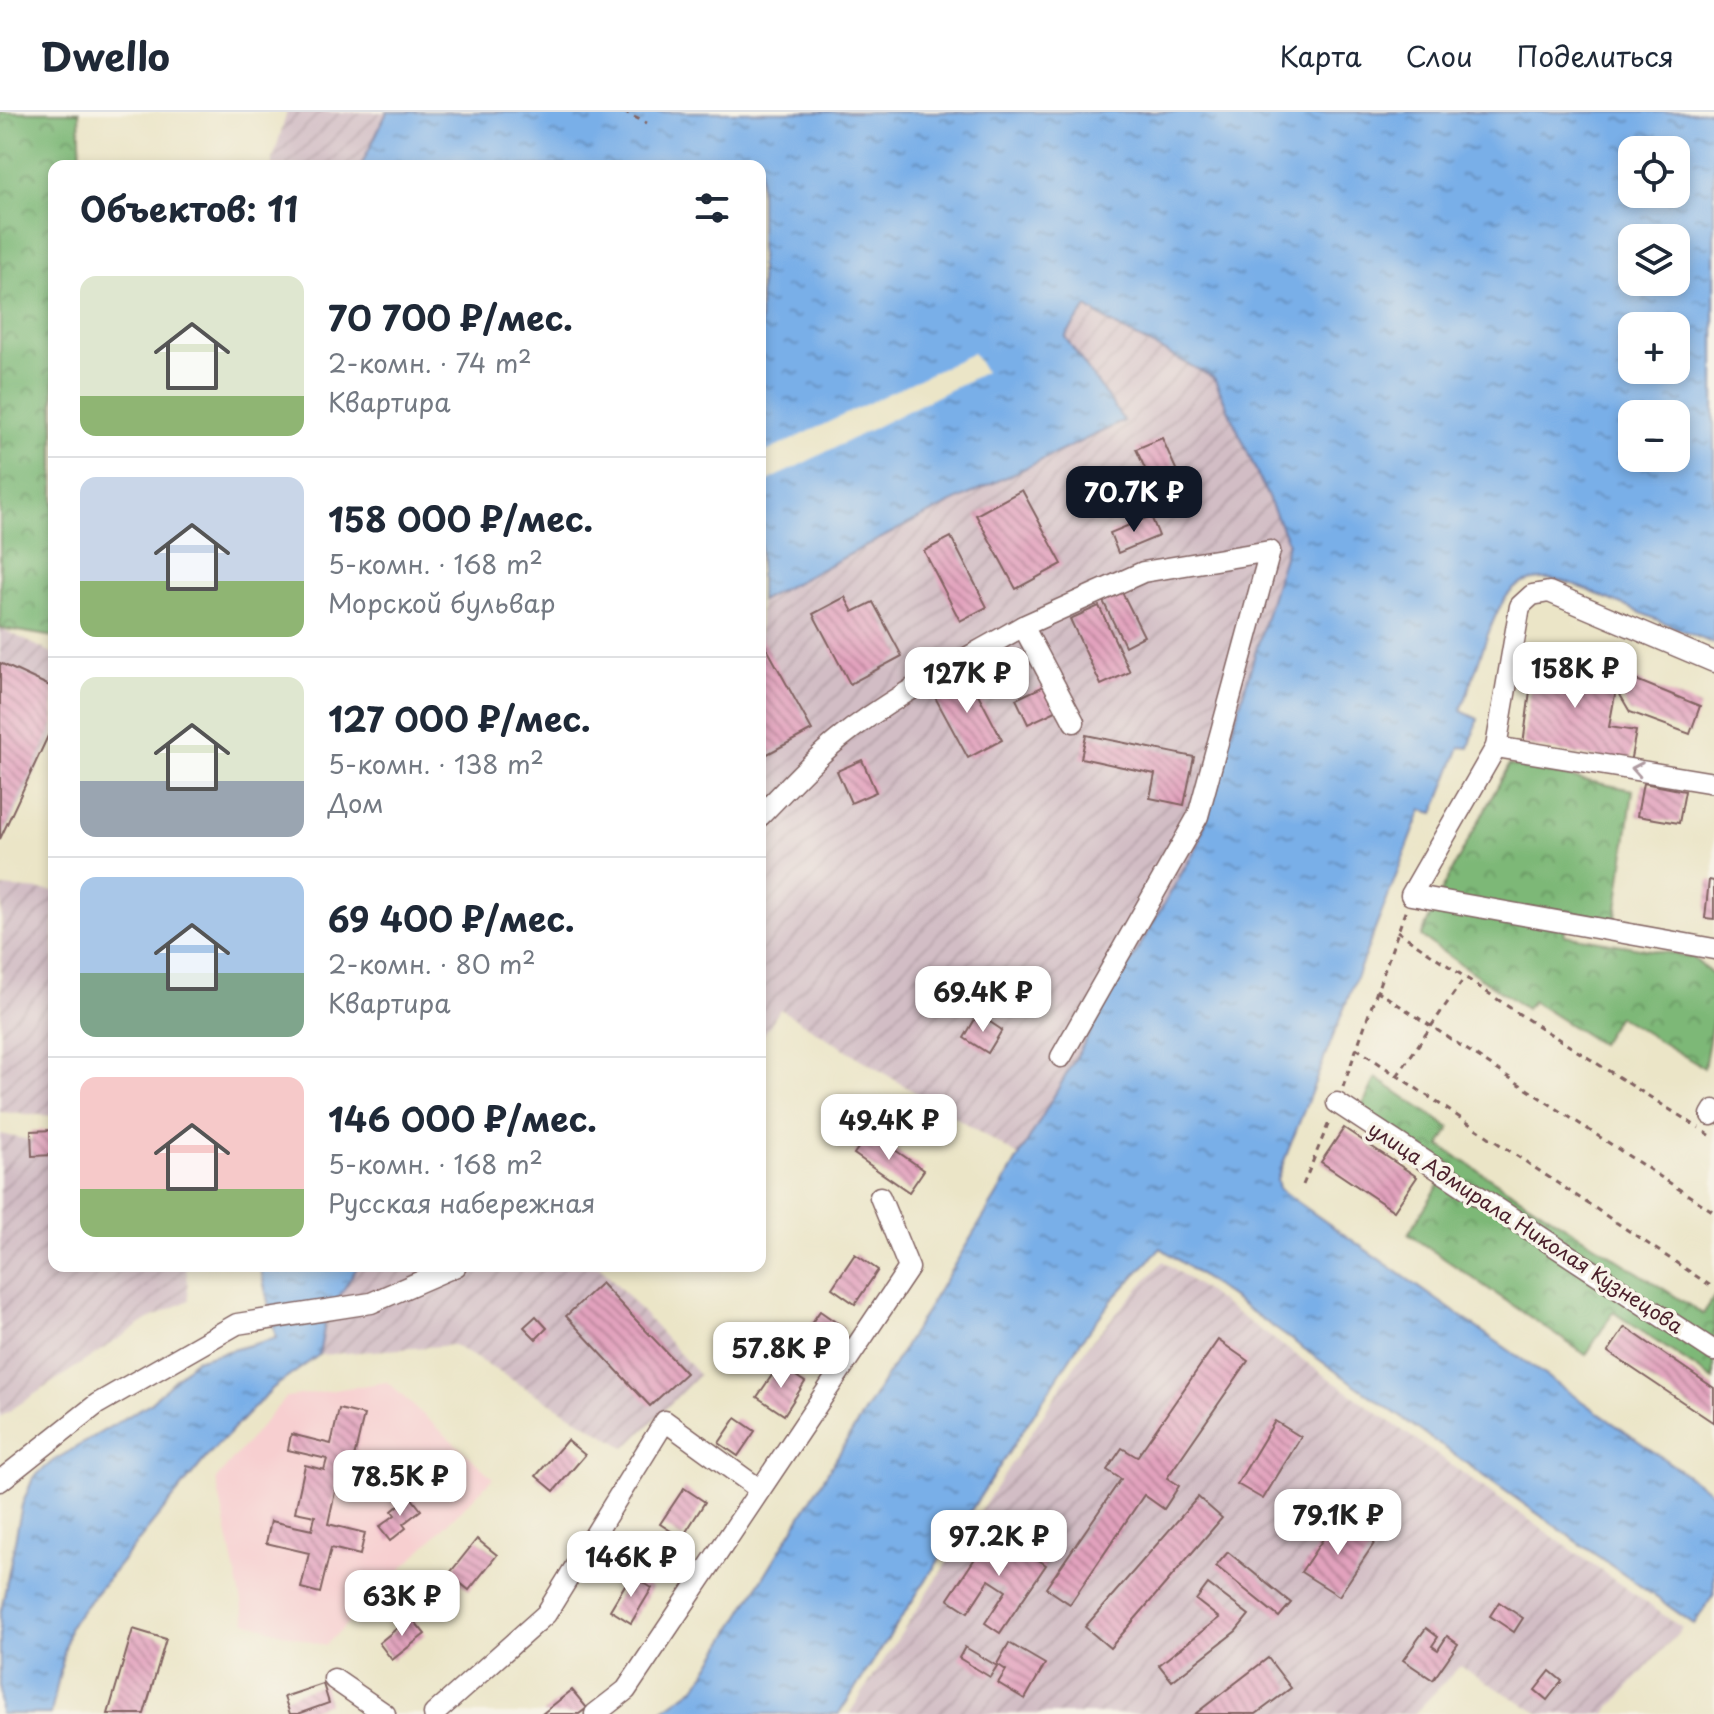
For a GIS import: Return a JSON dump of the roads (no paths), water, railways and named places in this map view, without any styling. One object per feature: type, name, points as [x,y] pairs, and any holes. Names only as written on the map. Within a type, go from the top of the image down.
[{"type":"street","points":[[766,810],[841,737],[901,697],[1023,626],[1143,572],[1270,551],[1198,816],[1061,1057]]},
{"type":"street","points":[[1714,662],[1549,592],[1532,595],[1520,606],[1496,747],[1411,895],[1714,949]]},
{"type":"street","points":[[1023,626],[1074,722]]},
{"type":"street","points":[[1496,747],[1714,783]]},
{"type":"street","name":"улица Адмирала Николая Кузнецова","points":[[1337,1103],[1714,1351]]},
{"type":"street","points":[[595,1714],[626,1690],[909,1268],[880,1197]]},
{"type":"street","points":[[0,1481],[97,1404],[237,1324],[371,1303],[442,1272]]},
{"type":"street","points":[[434,1714],[546,1614],[665,1421],[759,1489]]},
{"type":"street","points":[[334,1679],[385,1714]]},
{"type":"water","points":[[387,112],[1714,112],[1714,644],[1573,584],[1536,579],[1523,583],[1504,600],[1461,711],[1478,719],[1469,748],[1460,747],[1434,813],[1422,810],[1277,1179],[1279,1189],[1714,1494],[1714,1594],[1694,1624],[1161,1248],[1113,1299],[1081,1341],[839,1714],[658,1714],[697,1686],[997,1195],[1199,843],[1288,542],[1214,378],[1112,324],[1087,307],[1065,337],[1124,421],[916,520],[766,598],[766,160],[364,160]]},
{"type":"water","points":[[261,1272],[354,1272],[326,1318],[319,1355],[273,1388],[209,1454],[70,1625],[51,1714],[0,1714],[0,1616],[22,1505],[33,1478],[53,1461],[150,1403],[195,1360],[276,1338]]}]
